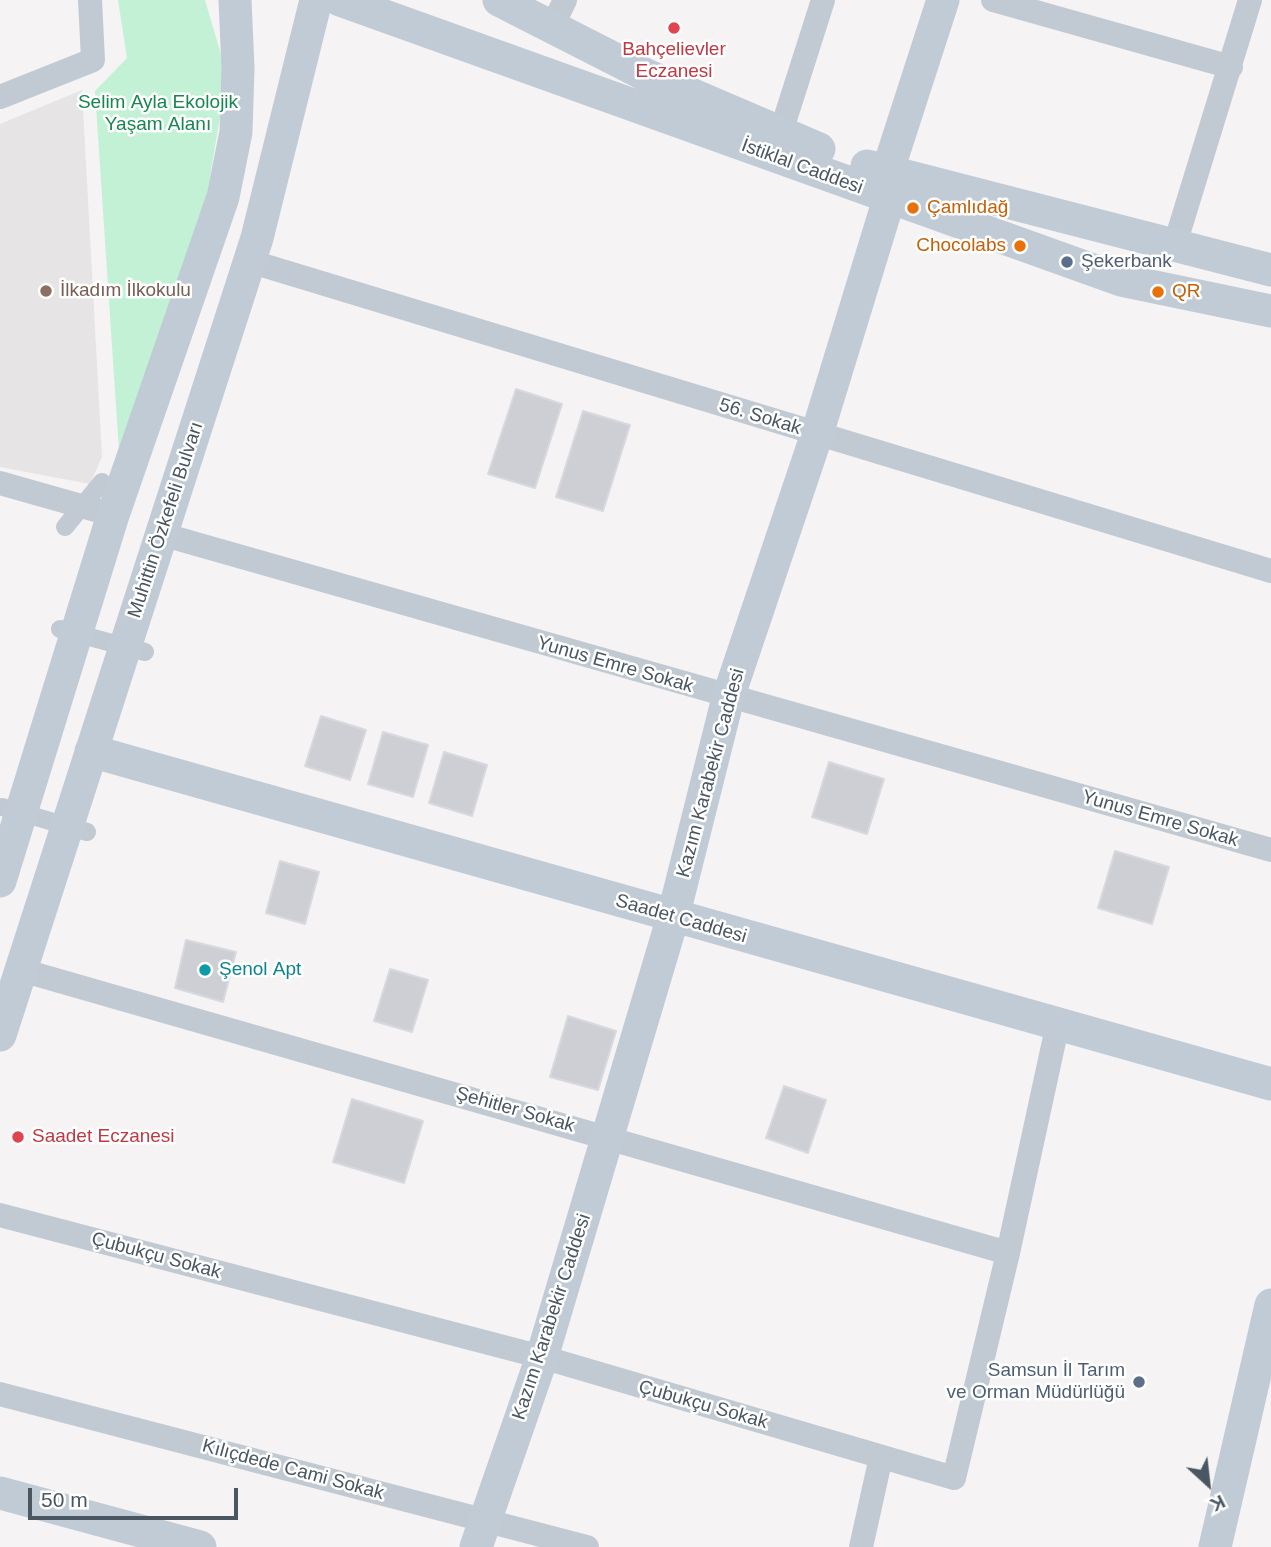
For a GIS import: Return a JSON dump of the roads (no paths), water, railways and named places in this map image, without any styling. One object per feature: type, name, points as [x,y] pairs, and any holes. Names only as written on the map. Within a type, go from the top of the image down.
[{"type":"main road","points":[[0,881],[12,810],[68,631],[98,510],[223,197],[236,132],[238,68],[235,0]]},
{"type":"main road","name":"Muhittin Özkefeli Bulvarı","points":[[0,1035],[21,970],[77,829],[92,751],[135,650],[161,534],[249,261],[316,0]]},
{"type":"main road","name":"İstiklal Caddesi","points":[[340,0],[888,186],[1121,280],[1271,311]]},
{"type":"main road","name":"İstiklal Caddesi","points":[[499,0],[558,14],[780,135],[888,186],[1175,244],[1271,271]]},
{"type":"main road","name":"Kazım Karabekir Caddesi","points":[[480,1533],[542,1357],[609,1136],[673,917],[728,698],[817,434],[943,0]]},
{"type":"main road","name":"Saadet Caddesi","points":[[92,751],[1271,1084]]},
{"type":"main road","points":[[1215,1547],[1270,1313]]},
{"type":"main road","points":[[0,1493],[200,1547]]},
{"type":"street","points":[[0,97],[93,60],[90,0]]},
{"type":"street","points":[[780,135],[823,0]]},
{"type":"street","points":[[993,0],[1231,67]]},
{"type":"street","points":[[1175,244],[1250,0]]},
{"type":"street","name":"56. Sokak","points":[[249,261],[1271,571]]},
{"type":"street","points":[[98,510],[102,482]]},
{"type":"street","points":[[0,483],[98,510]]},
{"type":"street","points":[[65,527],[98,510]]},
{"type":"street","name":"Yunus Emre Sokak","points":[[161,534],[728,698],[1271,850]]},
{"type":"street","points":[[68,631],[135,650]]},
{"type":"street","points":[[12,810],[77,829]]},
{"type":"street","name":"Şehitler Sokak","points":[[21,970],[609,1136],[1008,1253]]},
{"type":"street","name":"Çubukçu Sokak","points":[[0,1215],[542,1357],[954,1478],[1008,1253],[1058,1023]]},
{"type":"street","name":"Kılıçdede Cami Sokak","points":[[0,1394],[480,1533],[587,1547]]},
{"type":"street","points":[[861,1547],[881,1457]]},
{"type":"place","name":"Bahçelievler Eczanesi","points":[[674,28]]},
{"type":"place","name":"Çamlıdağ","points":[[913,208]]},
{"type":"place","name":"Chocolabs","points":[[1020,246]]},
{"type":"place","name":"Şekerbank","points":[[1067,262]]},
{"type":"place","name":"İlkadım İlkokulu","points":[[46,291]]},
{"type":"place","name":"QR","points":[[1158,292]]},
{"type":"place","name":"Şenol Apt","points":[[205,970]]},
{"type":"place","name":"Saadet Eczanesi","points":[[18,1137]]},
{"type":"place","name":"Samsun İl Tarım ve Orman Müdürlüğü","points":[[1139,1382]]},
{"type":"park label","name":"Selim Ayla Ekolojik Yaşam Alanı","points":[[158,114]]}]
